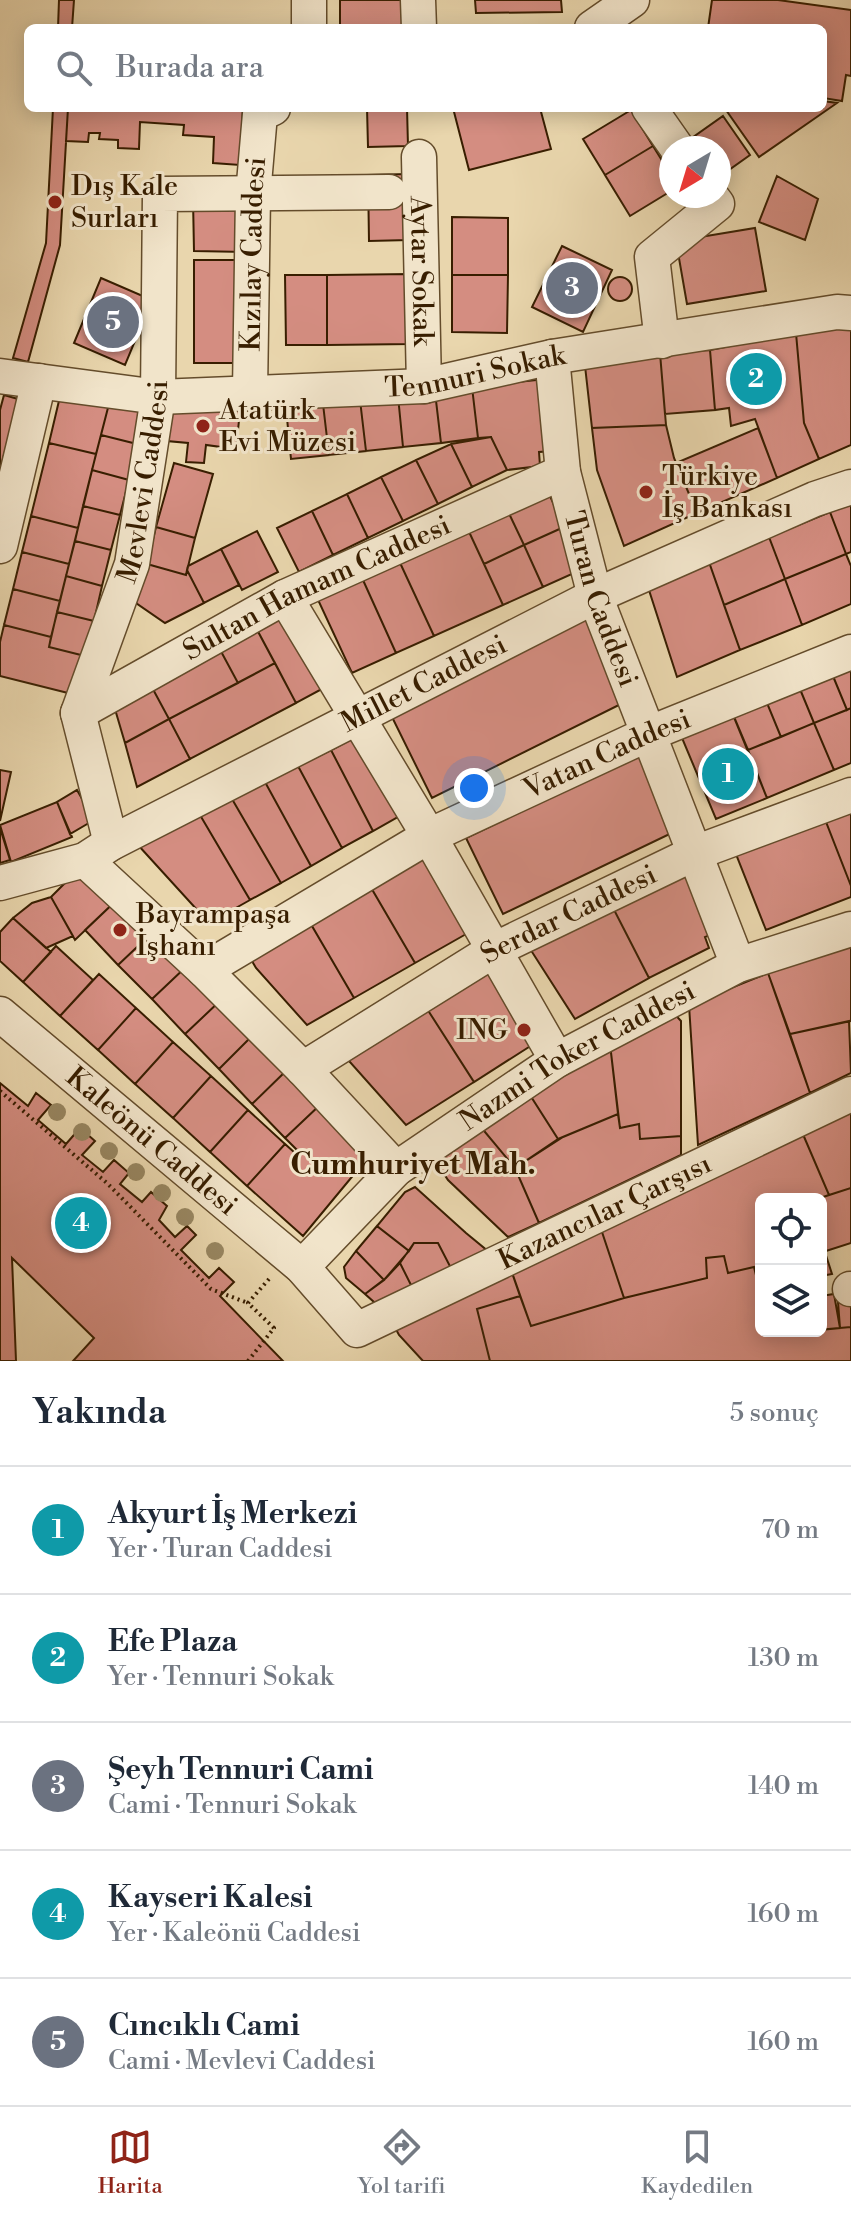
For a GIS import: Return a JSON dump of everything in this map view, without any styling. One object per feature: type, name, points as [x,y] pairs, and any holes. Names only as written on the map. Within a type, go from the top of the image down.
[{"type":"street","points":[[309,0],[309,24]]},
{"type":"street","points":[[418,0],[419,24]]},
{"type":"street","points":[[588,0],[591,24]]},
{"type":"street","points":[[598,24],[632,0]]},
{"type":"street","name":"Kızılay Caddesi","points":[[250,392],[253,195],[266,112]]},
{"type":"street","points":[[652,112],[669,136]]},
{"type":"street","name":"Aytar Sokak","points":[[419,157],[424,386]]},
{"type":"street","name":"Mevlevi Caddesi","points":[[78,713],[132,564],[158,397],[160,194],[389,192]]},
{"type":"street","points":[[662,341],[652,257],[712,208]]},
{"type":"street","name":"Tennuri Sokak","points":[[0,376],[158,397],[424,386],[552,357],[837,312],[851,313]]},
{"type":"street","name":"Turan Caddesi","points":[[552,357],[563,472],[595,596],[738,965]]},
{"type":"street","points":[[0,546],[39,381]]},
{"type":"street","name":"Sultan Hamam Caddesi","points":[[78,713],[285,597],[563,472]]},
{"type":"street","name":"Millet Caddesi","points":[[0,883],[98,851],[595,596],[815,499],[851,487]]},
{"type":"street","points":[[285,597],[429,836],[557,1060]]},
{"type":"street","name":"Vatan Caddesi","points":[[204,970],[429,836],[648,734],[851,652]]},
{"type":"street","points":[[78,713],[98,851],[204,970],[303,1069],[396,1169]]},
{"type":"street","name":"Serdar Caddesi","points":[[303,1069],[494,950],[695,853],[851,795]]},
{"type":"street","name":"Nazmi Toker Caddesi","points":[[296,1262],[396,1169],[557,1060],[738,965],[851,929]]},
{"type":"street","name":"Kaleönü Caddesi","points":[[0,1014],[296,1262],[357,1330]]},
{"type":"street","name":"Kazancılar Çarşısı","points":[[357,1330],[851,1094]]},
{"type":"path","points":[[0,1091],[108,1184],[211,1289],[248,1303],[274,1328],[248,1361]]},
{"type":"path","points":[[248,1303],[296,1262]]},
{"type":"building","points":[[59,0],[74,0],[72,24],[58,24]]},
{"type":"building","points":[[340,0],[410,0],[410,24],[340,24]]},
{"type":"building","points":[[475,0],[561,0],[562,12],[476,13]]},
{"type":"building","points":[[712,0],[778,0],[851,10],[851,76],[846,75],[842,101],[827,99],[827,24],[709,24]]},
{"type":"building","points":[[827,102],[837,103],[827,110]]},
{"type":"building","name":"Dış Kale Surları","points":[[53,112],[68,112],[60,245],[28,362],[13,358],[46,243]]},
{"type":"building","points":[[68,112],[243,112],[240,165],[213,163],[214,137],[183,135],[184,125],[140,122],[139,149],[118,148],[118,140],[99,139],[100,133],[89,133],[88,142],[66,141]]},
{"type":"building","points":[[367,112],[407,112],[408,146],[368,147]]},
{"type":"building","points":[[454,112],[541,112],[551,149],[469,170]]},
{"type":"building","points":[[632,112],[653,146],[605,175],[583,139]]},
{"type":"building","points":[[727,112],[824,112],[759,157]]},
{"type":"building","points":[[723,116],[750,155],[731,168],[731,136],[695,136]]},
{"type":"building","points":[[653,146],[659,156],[659,198],[630,216],[605,175]]},
{"type":"building","points":[[408,174],[409,240],[369,241],[368,175]]},
{"type":"building","points":[[777,176],[818,199],[805,240],[759,222]]},
{"type":"building","points":[[193,199],[246,200],[246,252],[194,251]]},
{"type":"building","points":[[452,217],[508,218],[508,275],[452,275]]},
{"type":"building","points":[[755,228],[766,291],[687,304],[676,241]]},
{"type":"building","points":[[562,246],[612,270],[583,332],[532,307]]},
{"type":"building","points":[[194,260],[246,260],[246,363],[194,363]]},
{"type":"building","points":[[411,274],[412,344],[327,345],[327,275]]},
{"type":"building","points":[[285,275],[327,275],[327,345],[286,345]]},
{"type":"building","points":[[452,275],[508,275],[507,333],[452,332]]},
{"type":"building","points":[[620,277],[631,284],[632,289],[625,300],[620,301],[609,294],[608,289],[615,278]]},
{"type":"building","points":[[101,278],[152,300],[125,365],[74,343]]},
{"type":"building","points":[[851,325],[851,445],[819,459],[804,423],[796,333]]},
{"type":"building","points":[[796,333],[804,423],[819,459],[777,478],[755,419],[731,426],[729,408],[715,410],[710,350]]},
{"type":"building","points":[[710,350],[715,410],[665,414],[660,353]]},
{"type":"building","points":[[660,353],[666,425],[592,428],[584,357]]},
{"type":"building","points":[[546,379],[554,451],[539,452],[540,466],[507,470],[491,437],[478,438],[472,387]]},
{"type":"building","points":[[472,387],[478,438],[441,443],[435,392]]},
{"type":"building","points":[[62,388],[110,400],[96,454],[49,443]]},
{"type":"building","points":[[435,392],[441,443],[403,447],[398,396]]},
{"type":"building","points":[[4,395],[18,399],[0,471],[0,410]]},
{"type":"building","points":[[398,396],[403,447],[366,451],[360,400]]},
{"type":"building","points":[[110,400],[146,409],[137,444],[101,435]]},
{"type":"building","points":[[360,400],[366,451],[329,455],[323,404]]},
{"type":"building","name":"Atatürk Evi Müzesi","points":[[171,403],[240,411],[236,449],[206,445],[204,463],[186,462],[188,443],[167,441]]},
{"type":"building","points":[[323,404],[329,455],[291,459],[286,408]]},
{"type":"building","name":"Türkiye İş Bankası","points":[[666,425],[674,458],[697,513],[624,546],[597,470],[592,428]]},
{"type":"building","points":[[758,428],[777,478],[697,513],[676,463]]},
{"type":"building","points":[[101,435],[137,444],[129,480],[92,470]]},
{"type":"building","points":[[491,437],[507,470],[472,487],[451,444]]},
{"type":"building","points":[[49,443],[96,454],[78,528],[31,516]]},
{"type":"building","points":[[451,444],[472,487],[438,504],[416,460]]},
{"type":"building","points":[[416,460],[438,504],[403,521],[381,477]]},
{"type":"building","points":[[174,463],[213,474],[195,538],[156,527]]},
{"type":"building","points":[[92,470],[129,480],[120,515],[83,506]]},
{"type":"building","points":[[381,477],[403,521],[368,538],[347,494]]},
{"type":"building","points":[[545,485],[564,527],[524,545],[504,503]]},
{"type":"building","points":[[347,494],[368,538],[333,555],[312,511]]},
{"type":"building","points":[[504,503],[524,545],[484,564],[464,521]]},
{"type":"building","points":[[851,503],[851,552],[846,554],[830,512]]},
{"type":"building","points":[[83,506],[120,515],[111,550],[75,541]]},
{"type":"building","points":[[312,511],[333,555],[299,572],[277,528]]},
{"type":"building","points":[[830,512],[846,554],[785,579],[769,537]]},
{"type":"building","points":[[31,516],[78,528],[69,564],[22,552]]},
{"type":"building","points":[[464,521],[503,605],[434,636],[395,552]]},
{"type":"building","points":[[156,527],[195,538],[186,575],[147,564]]},
{"type":"building","points":[[564,527],[583,569],[543,587],[524,545]]},
{"type":"building","points":[[257,531],[278,572],[242,590],[221,549]]},
{"type":"building","points":[[769,537],[785,579],[724,605],[709,562]]},
{"type":"building","points":[[75,541],[111,550],[102,586],[66,576]]},
{"type":"building","points":[[524,545],[543,587],[503,605],[484,564]]},
{"type":"building","points":[[221,549],[239,585],[204,603],[187,570],[188,566]]},
{"type":"building","points":[[22,552],[69,564],[60,601],[13,589]]},
{"type":"building","points":[[395,552],[434,636],[396,653],[358,569]]},
{"type":"building","points":[[846,554],[851,566],[851,604],[802,625],[785,579]]},
{"type":"building","points":[[709,562],[740,650],[677,677],[648,587]]},
{"type":"building","points":[[147,564],[186,575],[187,570],[204,603],[165,623],[136,603]]},
{"type":"building","points":[[358,569],[396,653],[352,673],[313,589]]},
{"type":"building","points":[[66,576],[102,586],[94,621],[57,612]]},
{"type":"building","points":[[785,579],[802,625],[740,650],[724,605]]},
{"type":"building","points":[[13,589],[60,601],[51,637],[4,625]]},
{"type":"building","points":[[291,605],[333,683],[296,703],[254,624]]},
{"type":"building","points":[[57,612],[94,621],[85,656],[49,647]]},
{"type":"building","points":[[590,616],[631,699],[432,798],[391,715]]},
{"type":"building","points":[[254,624],[275,663],[238,683],[217,644]]},
{"type":"building","points":[[4,625],[51,637],[49,647],[85,656],[76,695],[0,676],[0,642]]},
{"type":"building","points":[[217,644],[238,683],[169,719],[148,680]]},
{"type":"building","points":[[851,654],[851,708],[847,710],[828,664]]},
{"type":"building","points":[[275,663],[296,703],[190,759],[169,719]]},
{"type":"building","points":[[828,664],[847,710],[814,723],[795,677]]},
{"type":"building","points":[[795,677],[814,723],[781,737],[762,691]]},
{"type":"building","points":[[148,680],[169,719],[125,743],[112,699]]},
{"type":"building","points":[[762,691],[781,737],[748,750],[729,705]]},
{"type":"building","points":[[729,705],[767,798],[716,819],[677,726]]},
{"type":"building","points":[[851,708],[851,763],[834,770],[814,723]]},
{"type":"building","points":[[169,719],[190,759],[137,787],[125,743]]},
{"type":"building","points":[[814,723],[834,770],[767,798],[748,750]]},
{"type":"building","points":[[363,733],[403,814],[373,831],[331,750]]},
{"type":"building","points":[[331,750],[373,831],[342,848],[298,766]]},
{"type":"building","points":[[641,754],[678,830],[503,914],[466,838]]},
{"type":"building","points":[[298,766],[342,848],[311,866],[265,782]]},
{"type":"building","points":[[0,770],[11,772],[0,821]]},
{"type":"building","points":[[265,782],[311,866],[281,883],[232,799]]},
{"type":"building","points":[[77,790],[94,820],[70,834],[57,802]]},
{"type":"building","points":[[851,798],[851,886],[821,809]]},
{"type":"building","points":[[232,799],[281,883],[250,900],[200,815]]},
{"type":"building","points":[[57,802],[72,837],[11,862],[0,825]]},
{"type":"building","points":[[821,809],[851,886],[851,897],[766,930],[732,844]]},
{"type":"building","points":[[200,815],[250,900],[209,923],[138,845]]},
{"type":"building","points":[[0,828],[10,860],[0,863]]},
{"type":"building","points":[[426,844],[475,929],[415,963],[366,879]]},
{"type":"building","points":[[690,861],[718,932],[705,937],[709,948],[649,978],[609,900]]},
{"type":"building","points":[[75,873],[121,896],[75,940],[51,897]]},
{"type":"building","points":[[366,879],[415,963],[354,998],[305,914]]},
{"type":"building","name":"Bayrampaşa İşhanı","points":[[121,896],[154,931],[118,965],[85,930]]},
{"type":"building","points":[[51,897],[73,936],[46,948],[13,918],[32,903]]},
{"type":"building","points":[[609,900],[649,978],[575,1019],[525,941]]},
{"type":"building","points":[[305,914],[354,998],[307,1025],[256,968],[245,949]]},
{"type":"building","points":[[13,918],[51,952],[23,982],[0,961],[0,932]]},
{"type":"building","points":[[154,931],[188,965],[152,999],[118,965]]},
{"type":"building","points":[[851,940],[851,1021],[790,1034],[768,973]]},
{"type":"building","points":[[56,946],[93,980],[60,1016],[23,982]]},
{"type":"building","points":[[492,957],[543,1038],[474,1082],[422,1001]]},
{"type":"building","points":[[188,965],[221,1000],[185,1034],[152,999]]},
{"type":"building","points":[[768,973],[810,1093],[698,1145],[689,1005]]},
{"type":"building","points":[[99,974],[136,1008],[98,1050],[60,1016]]},
{"type":"building","points":[[221,1000],[254,1034],[219,1069],[185,1034]]},
{"type":"building","points":[[422,1001],[474,1082],[406,1125],[341,1052]]},
{"type":"building","points":[[136,1008],[173,1042],[135,1084],[98,1050]]},
{"type":"building","points":[[669,1008],[681,1021],[681,1136],[640,1139],[639,1124],[620,1128],[610,1044]]},
{"type":"building","points":[[849,1021],[851,1073],[810,1093],[790,1034]]},
{"type":"building","points":[[254,1034],[288,1069],[252,1104],[219,1069]]},
{"type":"building","points":[[173,1042],[211,1076],[173,1118],[135,1084]]},
{"type":"building","points":[[610,1044],[618,1114],[558,1139],[530,1095]]},
{"type":"building","points":[[288,1069],[321,1104],[285,1138],[252,1104]]},
{"type":"building","points":[[211,1076],[248,1110],[210,1152],[173,1118]]},
{"type":"building","points":[[0,1083],[28,1106],[36,1093],[51,1105],[38,1120],[66,1144],[80,1128],[95,1141],[82,1155],[103,1172],[114,1160],[129,1173],[120,1184],[142,1202],[151,1192],[167,1206],[159,1220],[175,1237],[187,1226],[196,1235],[181,1250],[209,1278],[219,1268],[234,1282],[220,1296],[283,1361],[73,1361],[94,1338],[12,1258],[16,1361],[0,1361]]},
{"type":"building","points":[[530,1095],[558,1139],[515,1168],[480,1126]]},
{"type":"building","points":[[851,1100],[851,1188],[829,1195],[799,1125]]},
{"type":"building","points":[[321,1104],[370,1155],[303,1236],[247,1186],[285,1144],[295,1153],[297,1150],[285,1138]]},
{"type":"building","points":[[248,1110],[285,1144],[247,1186],[210,1152]]},
{"type":"building","points":[[618,1114],[620,1128],[639,1124],[640,1139],[681,1136],[681,1155],[539,1223],[515,1168],[563,1137]]},
{"type":"building","points":[[799,1125],[829,1195],[755,1193],[755,1271],[754,1267],[728,1273],[724,1256],[706,1258],[707,1278],[624,1298],[598,1220]]},
{"type":"building","points":[[480,1126],[515,1168],[539,1223],[508,1237],[448,1180],[433,1157]]},
{"type":"building","points":[[415,1187],[489,1252],[454,1274],[438,1243],[414,1243],[409,1251],[377,1226],[405,1192]]},
{"type":"building","points":[[851,1188],[851,1243],[827,1251],[827,1196]]},
{"type":"building","points":[[598,1220],[624,1298],[531,1326],[509,1264]]},
{"type":"building","points":[[377,1226],[409,1251],[384,1280],[356,1251]]},
{"type":"building","points":[[414,1243],[438,1243],[454,1274],[415,1293],[400,1263]]},
{"type":"building","points":[[356,1251],[384,1280],[365,1294],[346,1278],[344,1267]]},
{"type":"building","points":[[724,1256],[728,1273],[754,1267],[755,1337],[827,1337],[827,1329],[851,1327],[851,1361],[490,1361],[477,1309],[520,1296],[531,1326],[624,1298],[707,1278],[706,1258]]},
{"type":"building","points":[[827,1259],[832,1274],[827,1275]]},
{"type":"building","points":[[400,1263],[415,1293],[383,1310],[365,1294]]},
{"type":"building","points":[[509,1264],[520,1296],[477,1309],[490,1361],[423,1361],[399,1335],[392,1322]]},
{"type":"building","points":[[834,1294],[840,1328],[827,1329],[827,1295]]},
{"type":"building","points":[[851,1299],[851,1327],[840,1328],[838,1302]]},
{"type":"place","name":"Dış Kale Surları","points":[[55,202]]},
{"type":"place","name":"Şeyh Tennuri Cami","points":[[572,288]]},
{"type":"place","name":"Cıncıklı Cami","points":[[113,322]]},
{"type":"place","name":"Efe Plaza","points":[[756,379]]},
{"type":"place","name":"Atatürk Evi Müzesi","points":[[203,426]]},
{"type":"place","name":"Türkiye İş Bankası","points":[[646,492]]},
{"type":"place","name":"Akyurt İş Merkezi","points":[[728,774]]},
{"type":"place","name":"Bayrampaşa İşhanı","points":[[120,930]]},
{"type":"place","name":"ING","points":[[524,1030]]},
{"type":"place","name":"Kayseri Kalesi","points":[[81,1223]]},
{"type":"district","name":"Cumhuriyet Mah.","points":[[413,1165]]}]
